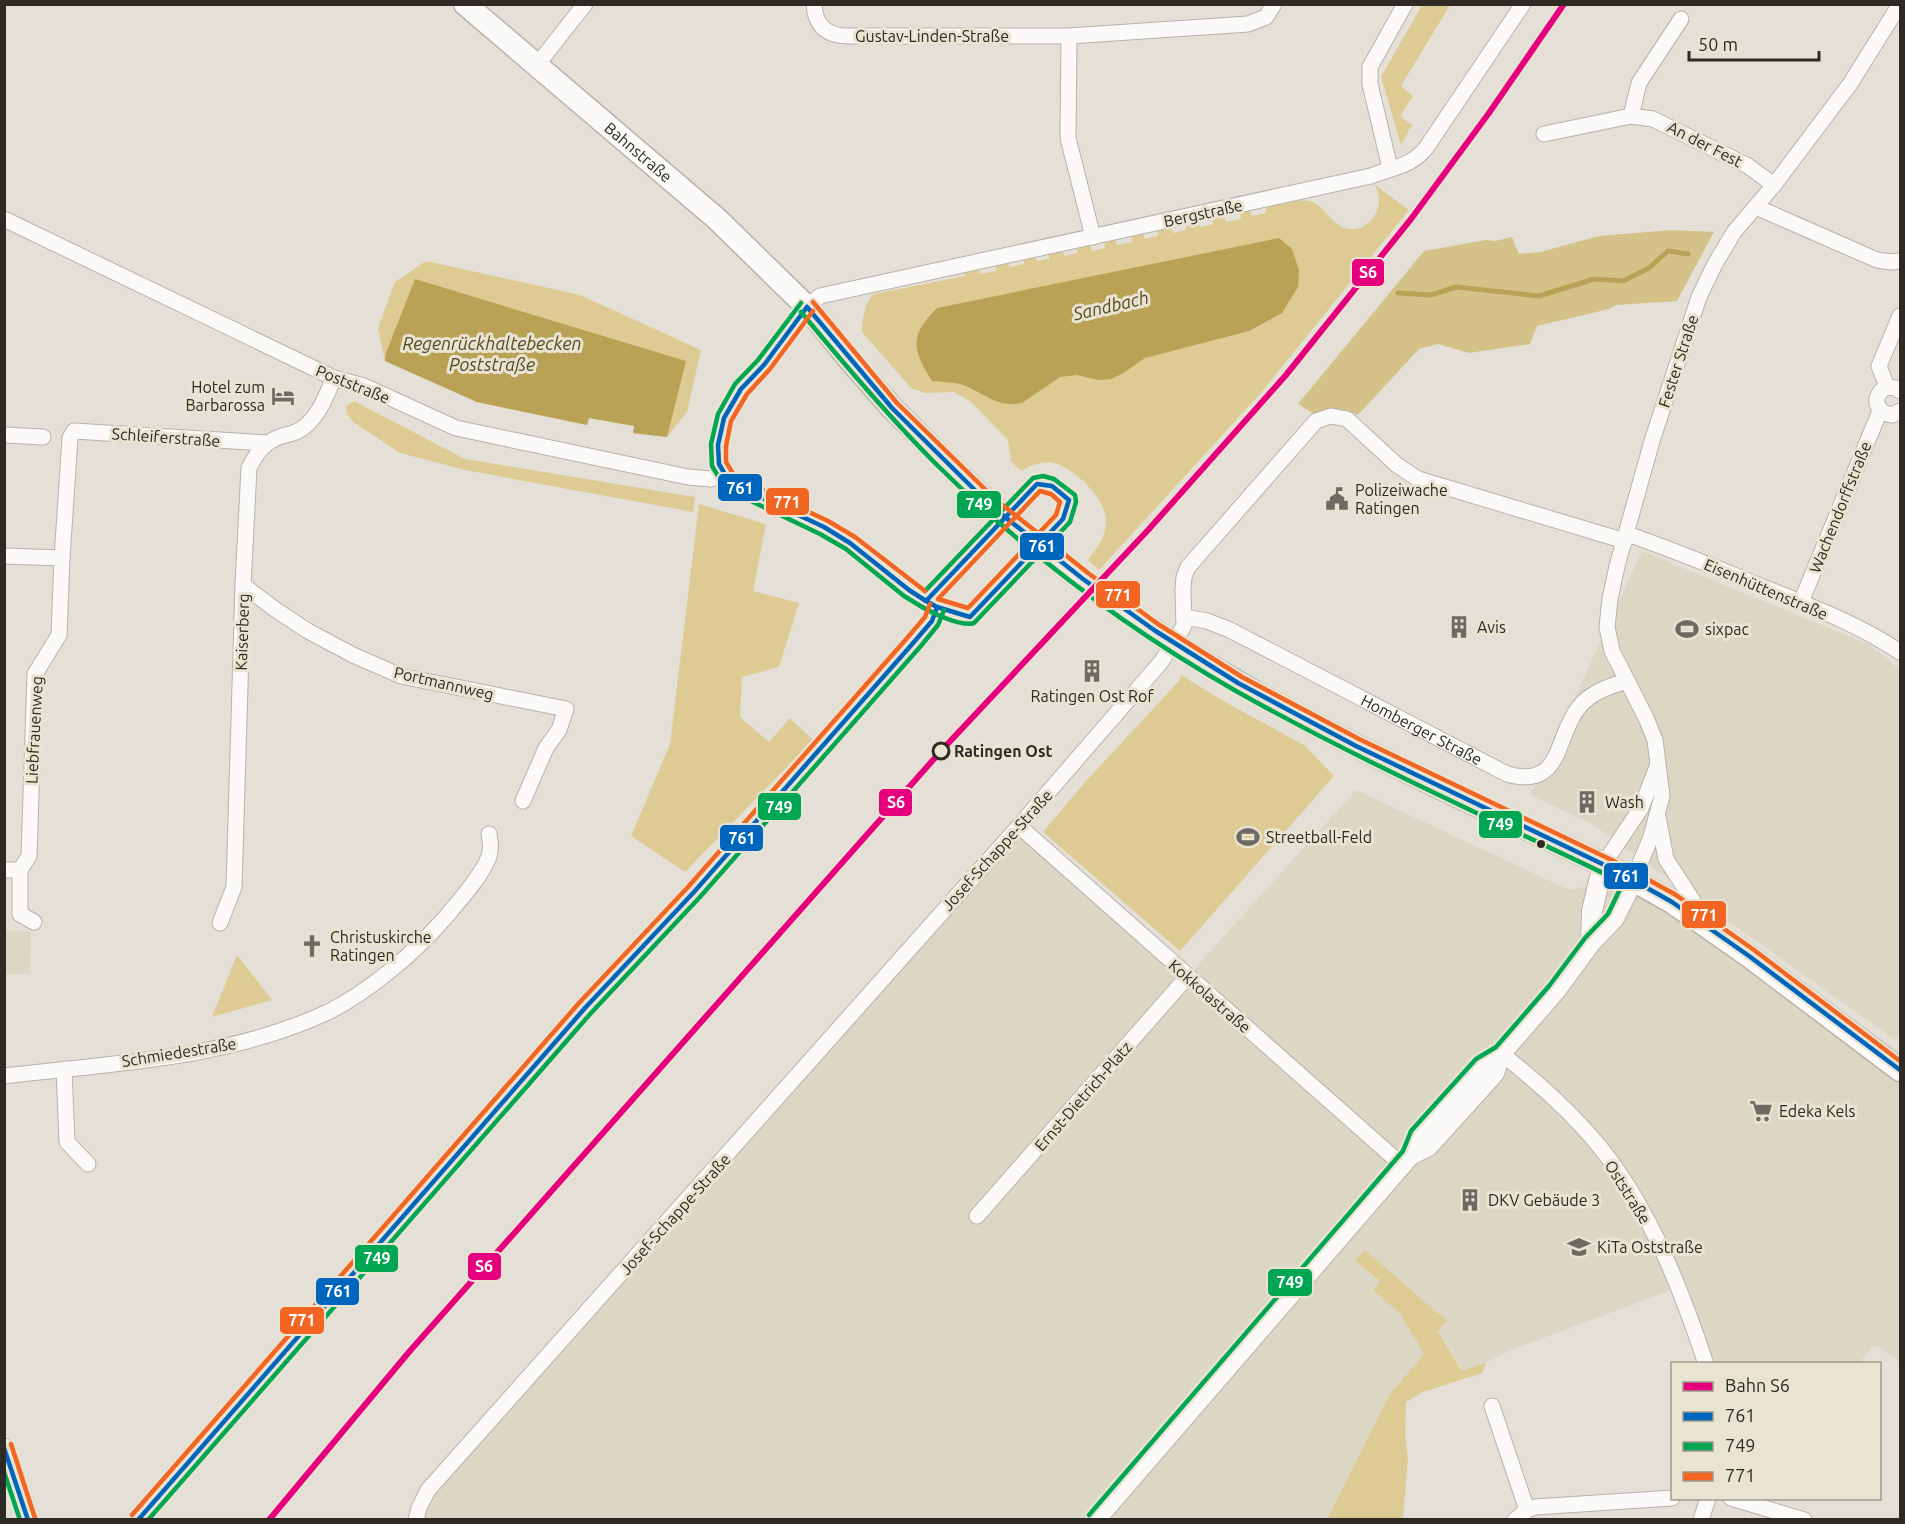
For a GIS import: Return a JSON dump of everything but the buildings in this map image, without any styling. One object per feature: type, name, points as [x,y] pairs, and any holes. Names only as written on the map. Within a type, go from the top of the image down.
[{"type":"main road","name":"Bahnstraße","points":[[465,4],[717,219],[807,307]]},
{"type":"main road","points":[[807,307],[892,408],[990,505],[1083,579],[1154,630],[1238,683],[1356,746],[1603,865],[1672,902],[1900,1070]]},
{"type":"street","points":[[537,65],[585,4]]},
{"type":"street","name":"Gustav-Linden-Straße","points":[[814,4],[816,18],[822,28],[839,36],[1069,36],[1248,24],[1266,17],[1274,4]]},
{"type":"street","points":[[1390,168],[1370,84],[1370,67],[1405,4]]},
{"type":"street","name":"Bergstraße","points":[[807,307],[820,296],[1371,176],[1410,163],[1419,157],[1523,4]]},
{"type":"street","name":"Fester Straße","points":[[1633,880],[1651,837],[1662,796],[1655,740],[1612,651],[1607,627],[1610,598],[1652,441],[1699,297],[1715,264],[1734,232],[1756,207],[1850,84],[1900,4]]},
{"type":"street","points":[[1631,116],[1639,83],[1681,19]]},
{"type":"street","points":[[1069,36],[1068,138],[1093,237]]},
{"type":"street","name":"An der Fest","points":[[1544,134],[1631,116],[1653,119],[1748,166],[1774,184]]},
{"type":"street","points":[[1756,207],[1877,260],[1900,261]]},
{"type":"street","name":"Poststraße","points":[[4,219],[337,380],[364,387],[456,428],[688,477],[711,479],[724,473]]},
{"type":"street","points":[[138,1520],[585,1008],[694,892],[932,621],[937,607],[909,590],[871,558],[824,526],[730,483],[719,464],[718,445],[724,418],[741,389],[764,365],[807,307]]},
{"type":"street","name":"Wachendorffstraße","points":[[1801,603],[1880,411],[1877,405],[1878,394],[1894,389],[1879,366],[1900,316]]},
{"type":"street","points":[[266,443],[296,432],[310,420],[321,407],[337,380]]},
{"type":"street","points":[[1880,411],[1892,416],[1900,411]]},
{"type":"street","name":"Josef-Schappe-Straße","points":[[416,1520],[428,1490],[1161,662],[1184,626],[1183,590],[1188,567],[1316,421],[1326,416],[1347,419],[1397,465],[1418,479],[1626,538]]},
{"type":"street","name":"Schleiferstraße","points":[[70,438],[74,431],[266,443]]},
{"type":"street","points":[[4,435],[43,437]]},
{"type":"street","name":"Liebfrauenweg","points":[[34,922],[20,914],[20,870],[29,856],[35,674],[59,635],[70,438]]},
{"type":"street","name":"Kaiserberg","points":[[220,923],[234,887],[243,585],[249,468],[255,455],[266,443]]},
{"type":"street","name":"Eisenhüttenstraße","points":[[1626,538],[1664,546],[1801,603],[1881,639],[1900,652]]},
{"type":"street","points":[[4,556],[62,558]]},
{"type":"street","name":"Portmannweg","points":[[243,585],[308,631],[353,655],[401,676],[566,709],[559,730],[546,748],[523,801]]},
{"type":"street","name":"Homberger Straße","points":[[1184,617],[1207,621],[1230,630],[1497,768],[1521,778],[1532,777],[1551,764],[1578,708],[1592,696],[1608,687],[1628,681]]},
{"type":"street","points":[[1591,942],[1592,911],[1603,865],[1641,808],[1658,764]]},
{"type":"street","name":"Fester Straße","points":[[1658,814],[1666,858],[1711,929]]},
{"type":"street","name":"Kokkolastraße","points":[[1018,826],[1188,976],[1406,1160]]},
{"type":"street","name":"Schmiedestraße","points":[[4,1076],[185,1054],[230,1046],[290,1027],[329,1011],[358,993],[414,951],[436,928],[476,879],[490,853],[489,834]]},
{"type":"street","points":[[4,870],[20,870]]},
{"type":"street","points":[[1095,1520],[1406,1160],[1428,1146],[1494,1073],[1501,1053],[1555,991],[1591,942],[1614,918],[1633,880]]},
{"type":"street","name":"Ernst-Dietrich-Platz","points":[[977,1216],[1188,976]]},
{"type":"street","name":"Oststraße","points":[[1501,1053],[1542,1087],[1577,1122],[1618,1172],[1669,1263],[1705,1362]]},
{"type":"street","points":[[64,1069],[67,1142],[88,1164]]},
{"type":"street","points":[[1492,1406],[1521,1515],[1551,1505],[1671,1498]]},
{"type":"street","points":[[4,1446],[28,1520]]},
{"type":"street","points":[[1701,1520],[1707,1500]]},
{"type":"street","points":[[1738,1500],[1804,1520]]},
{"type":"shaded area","points":[[1422,5],[1450,5],[1401,86],[1413,96],[1400,116],[1412,125],[1401,145],[1381,77]]},
{"type":"shaded area","points":[[1375,185],[1409,210],[1259,395],[1099,570],[1088,560],[1103,537],[1106,527],[1105,513],[1089,487],[1073,473],[1057,464],[1038,463],[1021,471],[1011,461],[1008,440],[970,401],[953,392],[924,393],[911,388],[862,332],[866,306],[874,294],[965,276],[964,271],[978,268],[980,274],[996,271],[995,265],[1008,262],[1010,267],[1024,264],[1023,257],[1035,255],[1037,261],[1049,259],[1049,253],[1062,250],[1065,256],[1077,253],[1077,247],[1090,245],[1092,251],[1105,248],[1104,242],[1115,239],[1117,245],[1132,242],[1131,236],[1143,234],[1145,239],[1158,236],[1158,230],[1171,227],[1173,233],[1186,230],[1186,224],[1198,221],[1200,227],[1213,224],[1213,219],[1224,217],[1226,222],[1241,219],[1240,213],[1250,211],[1252,216],[1266,213],[1266,204],[1285,200],[1286,203],[1303,200],[1315,203],[1338,224],[1357,229],[1367,224],[1375,216],[1379,197]]},
{"type":"shaded area","points":[[1671,230],[1714,232],[1677,301],[1616,305],[1609,309],[1537,326],[1530,344],[1469,353],[1438,344],[1419,349],[1358,415],[1336,409],[1314,414],[1298,404],[1424,251],[1512,237],[1519,254],[1540,252],[1599,236]]},
{"type":"shaded area","name":"Regenrückhaltebecken Poststraße","points":[[426,261],[580,295],[701,350],[687,412],[667,437],[633,433],[634,426],[589,418],[587,425],[477,402],[385,361],[378,328],[395,282]]},
{"type":"shaded area","points":[[354,401],[465,459],[695,497],[693,512],[465,470],[400,453],[353,422],[347,413],[346,406]]},
{"type":"shaded area","points":[[699,504],[766,524],[753,591],[799,603],[779,667],[742,677],[740,717],[769,742],[790,718],[813,740],[685,872],[631,836],[670,744]]},
{"type":"shaded area","points":[[1642,551],[1870,645],[1900,670],[1900,1032],[1895,1040],[1592,824],[1530,795]]},
{"type":"shaded area","points":[[1181,675],[1304,745],[1334,776],[1180,951],[1043,832],[1086,781],[1179,681]]},
{"type":"shaded area","points":[[1356,790],[1569,890],[1633,880],[1900,1070],[1900,1363],[1881,1348],[1873,1346],[1860,1362],[1706,1362],[1679,1287],[1511,1350],[1463,1371],[1438,1330],[1446,1321],[1365,1250],[1356,1261],[1380,1282],[1373,1290],[1401,1315],[1424,1354],[1390,1394],[1327,1519],[417,1520],[419,1508],[1019,826],[1188,976]]},
{"type":"shaded area","points":[[4,930],[31,932],[30,974],[5,974]]},
{"type":"shaded area","points":[[237,955],[272,1000],[212,1017]]},
{"type":"shaded area","points":[[1365,1250],[1447,1321],[1438,1331],[1462,1371],[1486,1364],[1482,1373],[1423,1392],[1406,1402],[1405,1434],[1408,1458],[1403,1519],[1327,1519],[1390,1394],[1424,1354],[1401,1315],[1373,1290],[1380,1281],[1355,1261]]},
{"type":"water","points":[[1279,238],[1292,249],[1299,270],[1298,287],[1282,313],[1249,331],[1145,358],[1111,379],[1098,380],[1077,375],[1060,377],[1022,403],[1005,404],[960,384],[932,381],[917,351],[918,335],[937,308]]},
{"type":"water","name":"Regenrückhaltebecken Poststraße","points":[[415,279],[686,361],[667,437],[633,433],[634,426],[589,418],[587,425],[477,402],[385,361],[386,353]]},
{"type":"waterway","name":"Sandbach","points":[[1398,293],[1431,295],[1456,287],[1539,296],[1594,279],[1623,281],[1649,268],[1668,251],[1688,254]]},
{"type":"rail line","name":"S6","points":[[269,1520],[409,1352],[941,751],[1149,529],[1286,375],[1411,219],[1489,113],[1564,4]]},
{"type":"transit line","name":"771","points":[[813,302],[897,403],[995,499],[1088,573],[1158,624],[1242,677],[1359,739],[1620,864],[1676,895],[1754,950],[1900,1061]]},
{"type":"transit line","name":"749","points":[[801,303],[758,360],[735,384],[718,414],[711,444],[712,466],[726,489],[846,549],[904,596],[922,607]]},
{"type":"transit line","name":"761","points":[[807,307],[892,408],[990,505],[1083,579],[1154,630],[1238,683],[1356,746],[1617,871],[1672,902],[1749,956],[1900,1070]]},
{"type":"transit line","name":"761","points":[[807,307],[764,365],[741,389],[724,418],[718,445],[719,464],[730,483],[824,527],[850,543],[926,601]]},
{"type":"transit line","name":"771","points":[[813,311],[770,369],[747,394],[731,421],[726,446],[726,462],[735,477],[828,521],[855,537],[925,591]]},
{"type":"transit line","name":"749","points":[[801,312],[867,390],[936,464],[1005,528],[1078,587],[1117,615],[1195,667],[1302,727],[1623,883],[1608,914],[1585,938],[1549,986],[1496,1047],[1476,1059],[1411,1131],[1403,1151],[1089,1515]]},
{"type":"transit line","name":"749","points":[[922,607],[955,622],[974,623],[1070,522],[1076,502],[1075,495],[1054,479],[1043,476],[1033,478],[925,591]]},
{"type":"transit line","name":"761","points":[[1037,484],[1052,486],[1069,500],[1063,519],[970,617],[937,607],[926,601],[1037,484]]},
{"type":"transit line","name":"771","points":[[1040,491],[1051,494],[1060,502],[1056,515],[968,608],[938,599],[1040,491]]},
{"type":"transit line","name":"771","points":[[132,1515],[579,1003],[688,887],[908,637],[925,617],[930,604]]},
{"type":"transit line","name":"761","points":[[138,1520],[585,1008],[694,892],[914,642],[932,621],[937,607]]},
{"type":"transit line","name":"749","points":[[148,1520],[591,1013],[700,897],[920,647],[938,625],[944,610]]},
{"type":"transit line","name":"771","points":[[11,1444],[35,1518]]},
{"type":"transit line","name":"761","points":[[4,1448],[28,1520]]},
{"type":"transit line","name":"749","points":[[4,1472],[20,1520]]},
{"type":"place","name":"Hotel zum Barbarossa","points":[[283,396]]},
{"type":"place","name":"Polizeiwache Ratingen","points":[[1337,499]]},
{"type":"place","name":"Avis","points":[[1459,627]]},
{"type":"place","name":"sixpac","points":[[1687,629]]},
{"type":"place","name":"Ratingen Ost Rof","points":[[1092,671]]},
{"type":"place","name":"Ratingen Ost","points":[[941,751]]},
{"type":"place","name":"Wash","points":[[1587,802]]},
{"type":"place","name":"Streetball-Feld","points":[[1248,837]]},
{"type":"place","name":"Christuskirche Ratingen","points":[[312,946]]},
{"type":"place","name":"Edeka Kels","points":[[1761,1111]]},
{"type":"place","name":"DKV Gebäude 3","points":[[1470,1200]]},
{"type":"place","name":"KiTa Oststraße","points":[[1579,1247]]}]
